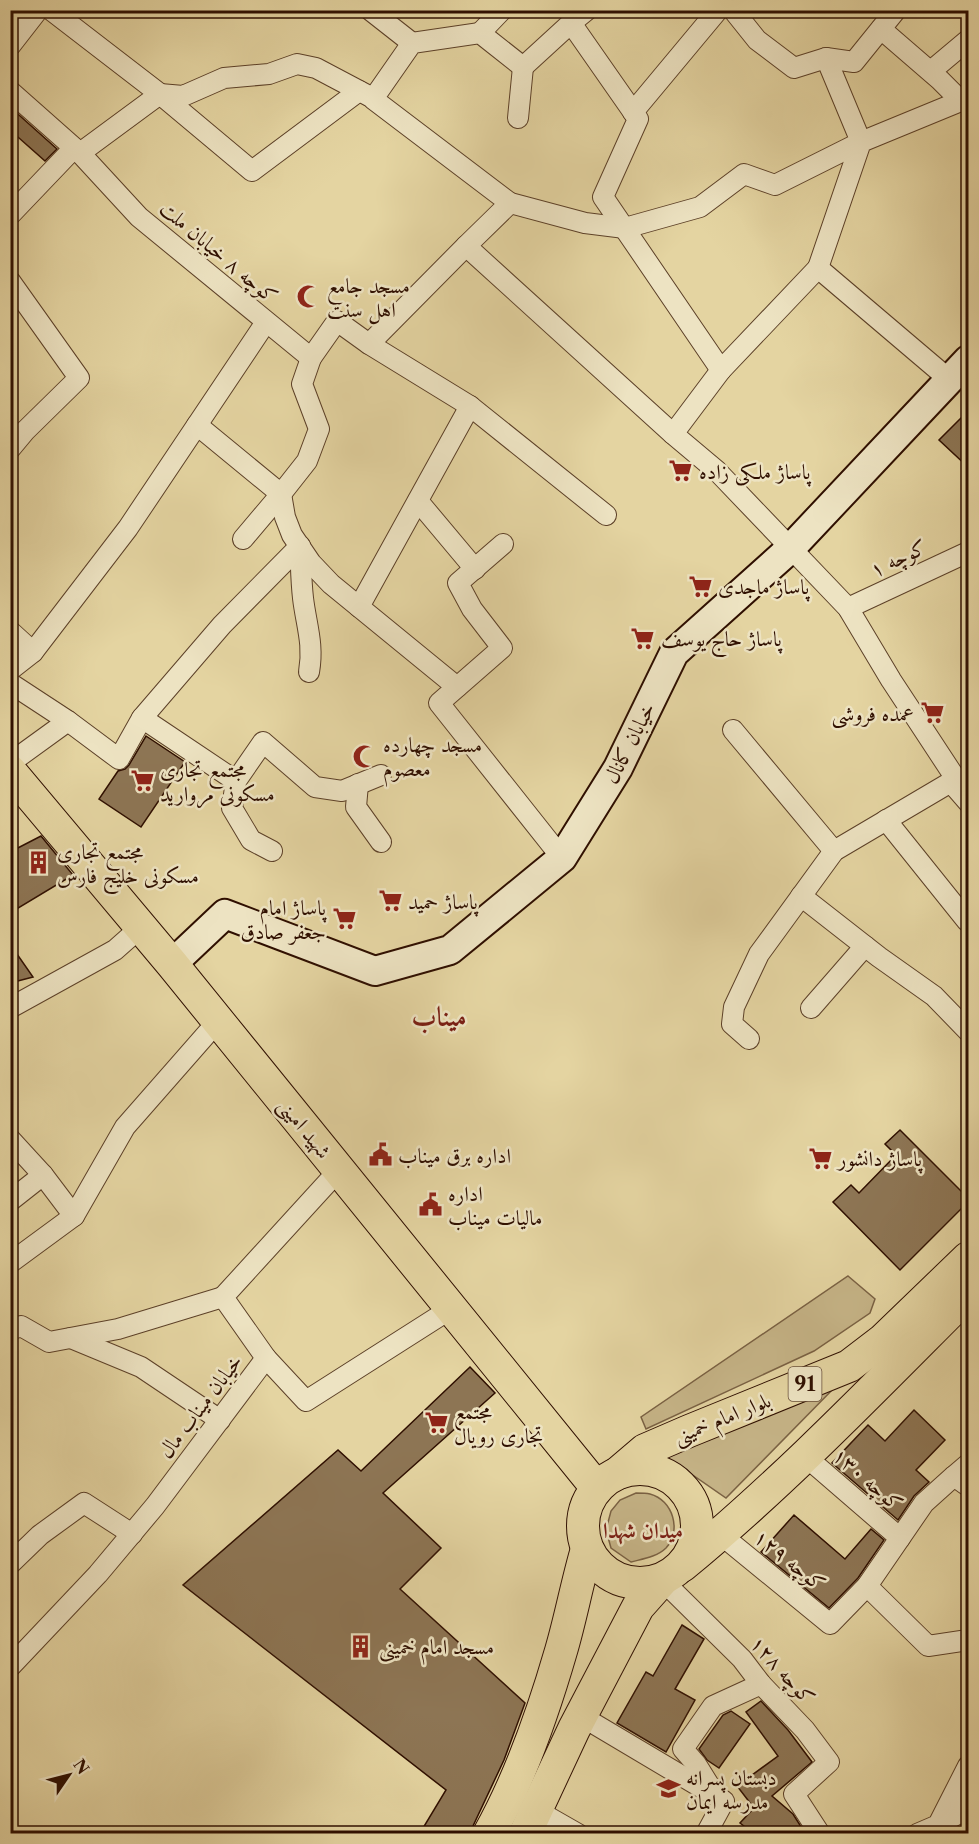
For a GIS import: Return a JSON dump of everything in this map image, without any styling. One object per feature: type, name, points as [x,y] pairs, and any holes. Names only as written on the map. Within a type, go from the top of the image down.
[{"type":"main road","name":"شهید امینی","points":[[10,771],[172,964],[452,1308],[608,1480]]},
{"type":"main road","name":"بلوار امام خمینی","points":[[608,1480],[645,1450],[849,1366],[883,1340],[969,1258]]},
{"type":"main road","name":"91","points":[[672,1573],[720,1534],[805,1456],[969,1294]]},
{"type":"main road","name":"91","points":[[489,1833],[519,1772],[561,1650],[587,1549],[583,1533],[588,1501],[608,1480],[637,1469],[656,1471],[674,1479],[687,1493],[696,1511],[698,1531],[693,1549],[639,1607],[581,1716],[530,1822]]},
{"type":"main road","points":[[587,1549],[597,1564],[611,1575],[627,1582],[645,1584],[672,1573]]},
{"type":"street","points":[[10,46],[38,10]]},
{"type":"street","points":[[51,10],[160,94],[252,171],[366,95],[412,43],[480,33],[502,10]]},
{"type":"street","points":[[370,10],[412,43]]},
{"type":"street","points":[[518,118],[523,67],[587,10]]},
{"type":"street","points":[[633,112],[718,10]]},
{"type":"street","points":[[733,10],[757,40],[794,68],[826,58],[854,62],[896,10]]},
{"type":"street","points":[[571,23],[638,119],[603,197],[721,370]]},
{"type":"street","points":[[10,216],[77,151],[160,94],[183,96],[224,78],[269,74],[297,64],[316,68],[366,95],[510,203],[585,223],[625,228],[700,207],[744,174],[775,185],[861,142],[965,100],[881,28]]},
{"type":"street","points":[[480,33],[523,67]]},
{"type":"street","points":[[931,72],[969,40]]},
{"type":"street","points":[[673,434],[721,370],[818,268],[861,142],[826,58]]},
{"type":"street","name":"کوچه ۸ خیابان ملت","points":[[10,91],[77,151],[139,217],[310,358]]},
{"type":"street","points":[[369,344],[510,203]]},
{"type":"street","points":[[466,246],[673,434],[717,471],[848,608],[891,680],[960,782],[969,802]]},
{"type":"street","points":[[818,268],[960,370]]},
{"type":"street","points":[[10,281],[79,378],[13,442]]},
{"type":"street","points":[[243,539],[307,461],[319,429],[302,384],[310,358],[337,321],[369,344],[470,406],[606,515]]},
{"type":"street","points":[[10,670],[33,652],[128,528],[266,322]]},
{"type":"street","name":"خیابان کانال","points":[[172,964],[225,914],[375,971],[450,950],[562,858],[618,768],[674,653],[791,548],[960,370]]},
{"type":"street","points":[[359,607],[470,406]]},
{"type":"street","points":[[196,425],[281,494],[285,518],[292,535],[311,563],[331,584],[457,687]]},
{"type":"street","points":[[418,501],[475,569]]},
{"type":"street","points":[[503,544],[458,583],[472,609],[502,648],[439,703],[562,858]]},
{"type":"street","points":[[300,546],[303,600],[310,630],[309,672]]},
{"type":"street","points":[[10,682],[119,759],[142,718],[222,625],[300,546]]},
{"type":"street","name":"کوچه ۱","points":[[848,608],[969,552]]},
{"type":"street","points":[[10,631],[33,652]]},
{"type":"street","points":[[142,718],[236,781]]},
{"type":"street","points":[[10,763],[68,721]]},
{"type":"street","points":[[733,730],[834,851]]},
{"type":"street","points":[[272,851],[251,840],[232,808],[236,781],[263,742],[315,787],[342,791],[381,776]]},
{"type":"street","points":[[749,1039],[732,1024],[734,1007],[759,954],[834,851],[886,820],[960,782]]},
{"type":"street","points":[[358,784],[356,807],[381,842]]},
{"type":"street","points":[[886,820],[967,921]]},
{"type":"street","points":[[801,896],[934,996],[969,1031]]},
{"type":"street","points":[[10,1008],[115,950],[141,927]]},
{"type":"street","points":[[811,1008],[865,946]]},
{"type":"street","points":[[10,1263],[74,1216],[125,1127],[218,1021]]},
{"type":"street","points":[[10,1139],[43,1175],[74,1216]]},
{"type":"street","points":[[10,1330],[21,1326],[49,1342],[118,1329],[223,1297],[339,1170]]},
{"type":"street","points":[[10,1201],[43,1175]]},
{"type":"street","name":"خیابان میناب مال","points":[[10,1667],[98,1574],[155,1506],[266,1358],[223,1297]]},
{"type":"street","points":[[266,1358],[306,1401],[452,1308]]},
{"type":"street","points":[[71,1338],[141,1367],[220,1420]]},
{"type":"street","name":"کوچه ۱۳۰","points":[[805,1456],[900,1538]]},
{"type":"street","points":[[964,1475],[924,1503],[867,1587],[928,1646],[969,1640]]},
{"type":"street","points":[[10,1564],[40,1535],[84,1503],[132,1533]]},
{"type":"street","name":"کوچه ۱۲۹","points":[[720,1534],[830,1624],[867,1587]]},
{"type":"street","name":"کوچه ۱۲۸","points":[[672,1573],[761,1684],[805,1730],[829,1762],[794,1794],[820,1833]]},
{"type":"street","points":[[720,1798],[683,1749],[713,1706],[761,1684]]},
{"type":"street","points":[[581,1716],[720,1798]]},
{"type":"street","points":[[938,1825],[969,1766]]},
{"type":"street","points":[[706,1833],[720,1798]]},
{"type":"street","points":[[917,1833],[938,1825],[969,1808]]},
{"type":"street","points":[[530,1822],[578,1833]]},
{"type":"shaded area","points":[[848,1276],[875,1299],[870,1313],[814,1351],[646,1429],[641,1417]]},
{"type":"shaded area","points":[[838,1384],[726,1498],[661,1453]]},
{"type":"shaded area","points":[[636,1493],[658,1497],[669,1509],[674,1525],[671,1541],[666,1548],[658,1554],[631,1562],[611,1548],[606,1530],[611,1511],[620,1500]]},
{"type":"building","points":[[10,107],[57,149],[45,161],[10,130]]},
{"type":"building","points":[[969,410],[969,468],[939,440]]},
{"type":"building","name":"مجتمع تجاری مسکونی مروارید","points":[[146,736],[185,762],[141,827],[99,799],[118,771],[129,765]]},
{"type":"building","name":"مجتمع تجاری مسکونی خلیج فارس","points":[[41,836],[73,875],[10,913],[10,852]]},
{"type":"building","points":[[10,944],[33,977],[10,983]]},
{"type":"building","points":[[900,1130],[969,1201],[900,1270],[833,1202],[851,1185],[859,1193],[896,1155],[885,1144]]},
{"type":"building","name":"مسجد امام خمینی","points":[[470,1367],[495,1393],[383,1493],[441,1548],[400,1589],[525,1703],[504,1760],[471,1833],[420,1833],[446,1790],[183,1585],[338,1450],[361,1471]]},
{"type":"building","points":[[914,1410],[945,1440],[916,1470],[929,1482],[914,1496],[898,1520],[832,1463],[868,1425],[885,1441]]},
{"type":"building","points":[[794,1515],[845,1559],[871,1529],[884,1540],[858,1578],[829,1608],[761,1552]]},
{"type":"building","points":[[682,1625],[704,1639],[675,1689],[695,1700],[666,1752],[617,1723],[646,1672],[653,1676]]},
{"type":"building","points":[[761,1701],[788,1730],[812,1762],[772,1796],[793,1814],[805,1833],[753,1833],[740,1823],[754,1808],[737,1786],[778,1756],[746,1712]]},
{"type":"building","points":[[731,1711],[750,1724],[719,1768],[707,1760],[699,1749],[723,1715]]},
{"type":"place","name":"مسجد جامع اهل سنت","points":[[309,297]]},
{"type":"place","name":"پاساژ ملکی زاده","points":[[681,471]]},
{"type":"place","name":"پاساژ ماجدی","points":[[700,586]]},
{"type":"place","name":"پاساژ حاج یوسف","points":[[643,638]]},
{"type":"place","name":"عمده فروشی","points":[[932,713]]},
{"type":"place","name":"مسجد چهارده معصوم","points":[[365,756]]},
{"type":"place","name":"مجتمع تجاری مسکونی مروارید","points":[[142,781]]},
{"type":"place","name":"مجتمع تجاری مسکونی خلیج فارس","points":[[39,863]]},
{"type":"place","name":"پاساژ حمید","points":[[390,901]]},
{"type":"place","name":"پاساژ امام جعفر صادق","points":[[344,919]]},
{"type":"place","name":"اداره برق میناب","points":[[380,1155]]},
{"type":"place","name":"پاساژ دانشور","points":[[820,1158]]},
{"type":"place","name":"اداره مالیات میناب","points":[[430,1205]]},
{"type":"place","name":"مجتمع تجاری رویال","points":[[436,1423]]},
{"type":"place","name":"مسجد امام خمینی","points":[[361,1646]]},
{"type":"place","name":"دبستان پسرانه مدرسه ایمان","points":[[668,1789]]},
{"type":"district","name":"میناب","points":[[439,1016]]},
{"type":"district","name":"میدان شهدا","points":[[643,1530]]}]
